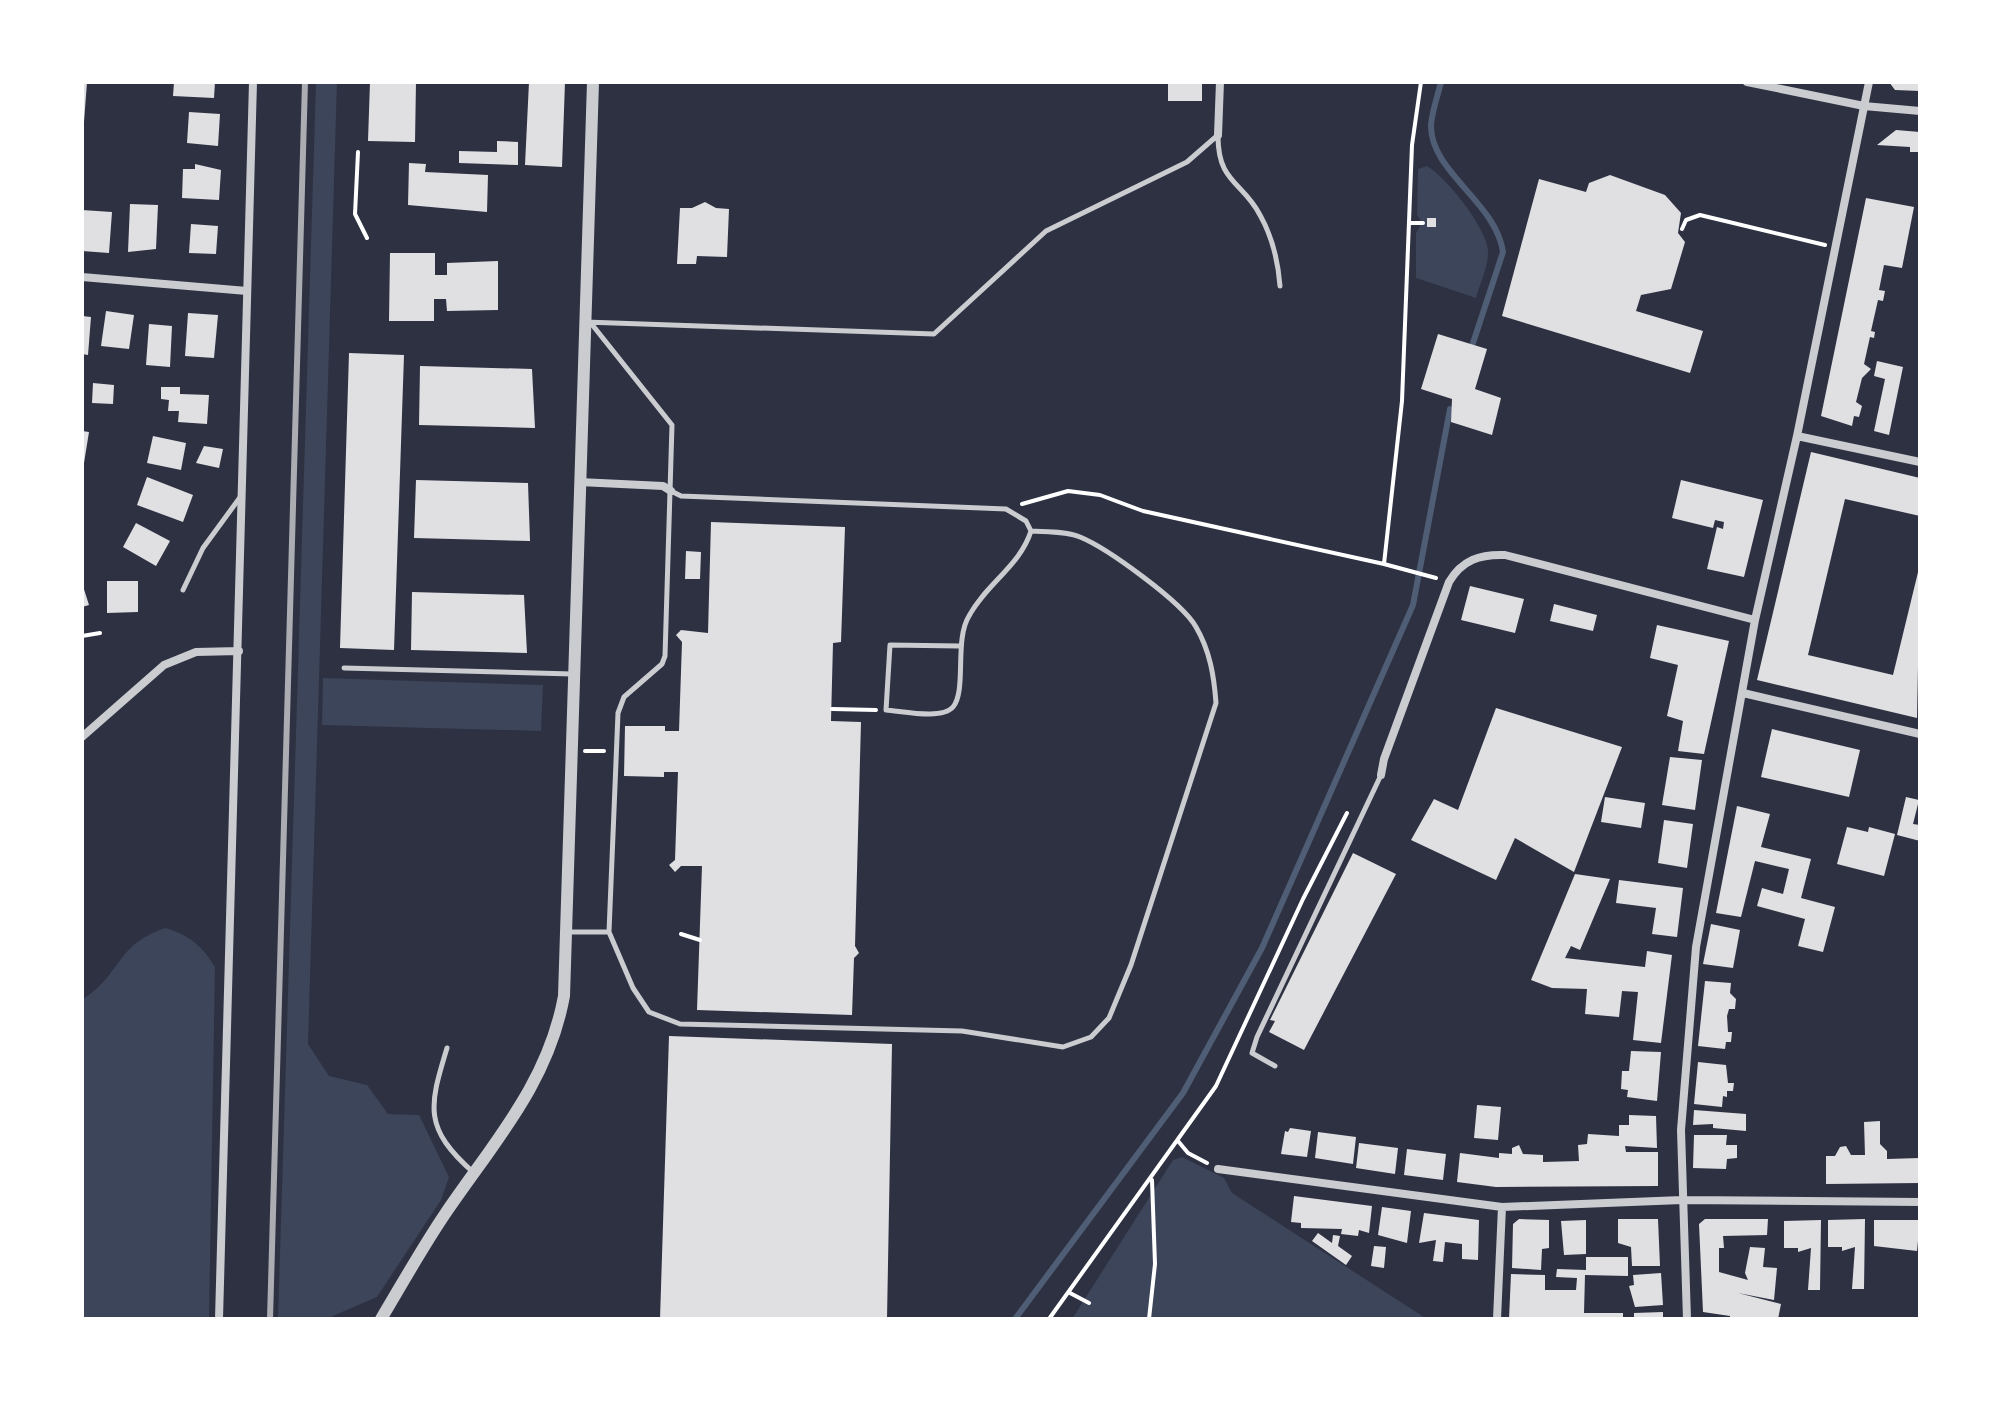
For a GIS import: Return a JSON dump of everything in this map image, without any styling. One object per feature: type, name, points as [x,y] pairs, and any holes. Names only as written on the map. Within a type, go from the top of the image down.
[{"type":"street","points":[[219,1319],[253,82]]},
{"type":"street","points":[[381,1319],[443,1216],[517,1115],[555,1033],[564,996],[593,82]]},
{"type":"street","points":[[1218,135],[1220,82]]},
{"type":"street","points":[[1747,82],[1864,106],[1920,111]]},
{"type":"street","points":[[1687,1319],[1681,1130],[1696,947],[1755,620],[1797,436],[1869,82]]},
{"type":"street","points":[[82,277],[247,291]]},
{"type":"street","points":[[1797,436],[1920,462]]},
{"type":"street","points":[[579,482],[663,486],[671,491]]},
{"type":"street","points":[[1381,775],[1384,759],[1449,582],[1467,561],[1479,556],[1505,555],[1755,620]]},
{"type":"street","points":[[82,737],[164,665],[196,652],[239,651]]},
{"type":"street","points":[[1743,693],[1920,734]]},
{"type":"street","points":[[1218,1169],[1502,1207],[1682,1200],[1920,1202]]},
{"type":"street","points":[[1497,1319],[1502,1207]]},
{"type":"lane","points":[[587,322],[934,334],[1046,231],[1187,162],[1218,135]]},
{"type":"lane","points":[[1218,135],[1218,158],[1225,175],[1259,212],[1278,257],[1280,286]]},
{"type":"lane","points":[[587,322],[672,425],[665,656],[662,664],[624,697],[618,713],[616,750],[609,932],[633,988],[649,1012],[680,1024],[962,1031],[1063,1047],[1091,1037],[1109,1018],[1131,965],[1216,703],[1213,668],[1195,624],[1159,591],[1114,557],[1077,535],[1031,531]]},
{"type":"lane","points":[[671,491],[681,496],[1006,509],[1026,521],[1031,531],[1026,548],[968,616],[959,646],[958,697],[952,708],[943,712],[886,710],[890,645],[959,646]]},
{"type":"lane","points":[[183,590],[203,548],[242,495]]},
{"type":"lane","points":[[344,668],[573,674]]},
{"type":"lane","points":[[1275,1066],[1252,1053],[1257,1037],[1381,775]]},
{"type":"lane","points":[[566,932],[609,932]]},
{"type":"lane","points":[[447,1048],[432,1100],[434,1110],[439,1132],[457,1158],[475,1173]]},
{"type":"path","points":[[1384,564],[1402,401],[1412,145],[1421,82]]},
{"type":"path","points":[[358,152],[355,214],[367,238]]},
{"type":"path","points":[[1682,229],[1689,218],[1700,215],[1835,248]]},
{"type":"path","points":[[1410,223],[1423,223]]},
{"type":"path","points":[[1006,509],[1068,491],[1100,495],[1143,511],[1384,564],[1449,582]]},
{"type":"path","points":[[82,636],[100,633]]},
{"type":"path","points":[[832,709],[886,710]]},
{"type":"path","points":[[571,751],[616,750]]},
{"type":"path","points":[[1049,1319],[1178,1141],[1232,1056],[1303,899],[1349,810]]},
{"type":"path","points":[[681,934],[700,940]]},
{"type":"path","points":[[1178,1141],[1188,1153],[1218,1169]]},
{"type":"path","points":[[1149,1319],[1155,1264],[1152,1177]]},
{"type":"path","points":[[1070,1293],[1089,1303]]},
{"type":"shaded area","points":[[316,82],[337,82],[308,1044],[329,1076],[367,1085],[388,1114],[419,1115],[449,1177],[441,1200],[377,1297],[326,1319],[278,1319]]},
{"type":"shaded area","points":[[1427,166],[1464,204],[1486,240],[1487,262],[1476,298],[1416,278],[1416,233],[1422,223],[1417,215],[1418,169]]},
{"type":"shaded area","points":[[323,678],[543,685],[541,731],[322,725]]},
{"type":"shaded area","points":[[165,928],[194,942],[215,967],[209,1319],[82,1319],[82,1000],[105,980],[136,943]]},
{"type":"shaded area","points":[[1182,1157],[1224,1178],[1232,1193],[1427,1319],[1072,1319],[1173,1160]]},
{"type":"building","points":[[82,82],[87,82],[84,122],[82,122]]},
{"type":"building","points":[[174,82],[215,82],[214,98],[173,96]]},
{"type":"building","points":[[370,82],[416,82],[415,142],[368,141]]},
{"type":"building","points":[[529,82],[565,82],[562,167],[525,165]]},
{"type":"building","points":[[1168,82],[1202,82],[1202,101],[1168,101]]},
{"type":"building","points":[[1889,82],[1920,82],[1920,91],[1895,90]]},
{"type":"building","points":[[189,112],[220,114],[218,146],[187,143]]},
{"type":"building","points":[[1896,130],[1920,132],[1920,152],[1910,152],[1910,147],[1877,145]]},
{"type":"building","points":[[497,141],[518,142],[518,165],[459,163],[459,151],[497,152]]},
{"type":"building","points":[[409,163],[426,164],[425,172],[488,175],[487,212],[408,205]]},
{"type":"building","points":[[195,164],[221,170],[219,200],[182,198],[183,169],[195,169]]},
{"type":"building","points":[[1610,175],[1665,195],[1681,213],[1678,233],[1685,242],[1671,289],[1641,295],[1636,311],[1703,331],[1690,373],[1502,316],[1539,179],[1586,192],[1589,183]]},
{"type":"building","points":[[1866,198],[1914,207],[1902,268],[1884,265],[1879,290],[1885,291],[1883,301],[1878,300],[1871,331],[1875,332],[1874,338],[1870,337],[1864,364],[1871,369],[1862,378],[1856,402],[1862,406],[1859,417],[1854,416],[1852,426],[1821,416]]},
{"type":"building","points":[[705,202],[716,208],[729,209],[727,257],[697,256],[696,264],[677,264],[680,208],[692,208]]},
{"type":"building","points":[[130,204],[158,205],[156,249],[128,252]]},
{"type":"building","points":[[82,210],[112,212],[109,253],[82,251]]},
{"type":"building","points":[[1427,218],[1436,218],[1436,227],[1427,227]]},
{"type":"building","points":[[191,224],[218,226],[216,254],[189,253]]},
{"type":"building","points":[[390,253],[435,253],[435,275],[447,275],[447,263],[498,261],[498,310],[447,311],[446,299],[434,299],[434,321],[389,321]]},
{"type":"building","points":[[106,311],[134,315],[129,349],[101,346]]},
{"type":"building","points":[[188,313],[218,315],[214,358],[185,356]]},
{"type":"building","points":[[82,316],[91,317],[88,355],[82,354]]},
{"type":"building","points":[[149,324],[172,326],[170,367],[146,365]]},
{"type":"building","points":[[1438,334],[1487,349],[1475,389],[1501,398],[1492,435],[1451,422],[1452,399],[1421,389]]},
{"type":"building","points":[[349,353],[404,355],[394,650],[340,648]]},
{"type":"building","points":[[1877,361],[1903,367],[1889,435],[1874,431],[1885,379],[1874,376]]},
{"type":"building","points":[[420,366],[532,369],[535,428],[419,425]]},
{"type":"building","points":[[93,383],[114,385],[113,404],[92,403]]},
{"type":"building","points":[[161,387],[180,387],[180,394],[209,395],[207,424],[178,422],[179,411],[168,411],[169,400],[161,399]]},
{"type":"building","points":[[82,431],[89,432],[84,463],[82,463]]},
{"type":"building","points":[[153,436],[186,443],[181,470],[147,463]]},
{"type":"building","points":[[204,446],[223,449],[219,468],[196,463]]},
{"type":"building","points":[[1811,452],[1920,478],[1920,516],[1845,499],[1808,655],[1893,675],[1920,564],[1917,718],[1757,680]]},
{"type":"building","points":[[147,477],[193,495],[183,522],[137,505]]},
{"type":"building","points":[[416,480],[528,483],[530,541],[414,538]]},
{"type":"building","points":[[1681,480],[1763,500],[1744,577],[1707,569],[1717,527],[1723,529],[1724,522],[1715,520],[1713,528],[1672,518]]},
{"type":"building","points":[[711,522],[845,527],[841,642],[833,643],[831,721],[861,722],[855,946],[859,953],[854,958],[852,1015],[697,1010],[702,866],[681,866],[675,872],[669,865],[675,860],[678,772],[664,772],[664,777],[624,776],[625,726],[665,726],[665,731],[679,731],[682,642],[676,635],[681,630],[708,633]]},
{"type":"building","points":[[136,523],[170,541],[156,566],[123,547]]},
{"type":"building","points":[[686,551],[701,552],[700,579],[685,579]]},
{"type":"building","points":[[107,581],[138,581],[138,612],[107,613]]},
{"type":"building","points":[[82,583],[89,605],[82,607]]},
{"type":"building","points":[[1470,586],[1524,599],[1515,633],[1461,620]]},
{"type":"building","points":[[412,592],[524,595],[527,653],[411,650]]},
{"type":"building","points":[[1554,604],[1597,615],[1593,631],[1550,621]]},
{"type":"building","points":[[1657,625],[1729,641],[1704,754],[1678,751],[1683,721],[1667,716],[1678,665],[1650,658]]},
{"type":"building","points":[[1496,708],[1622,747],[1574,872],[1515,838],[1496,880],[1411,840],[1434,799],[1458,810]]},
{"type":"building","points":[[1772,729],[1860,750],[1849,797],[1761,777]]},
{"type":"building","points":[[1670,757],[1702,760],[1695,810],[1662,805]]},
{"type":"building","points":[[1605,797],[1645,803],[1641,828],[1601,822]]},
{"type":"building","points":[[1906,797],[1919,800],[1913,824],[1920,825],[1920,841],[1897,835]]},
{"type":"building","points":[[1737,806],[1770,814],[1761,847],[1811,859],[1801,898],[1835,907],[1823,952],[1798,946],[1805,919],[1757,906],[1762,888],[1783,894],[1789,869],[1755,861],[1741,917],[1716,913]]},
{"type":"building","points":[[1664,820],[1693,824],[1687,868],[1658,863]]},
{"type":"building","points":[[1847,827],[1868,832],[1869,827],[1895,834],[1884,876],[1837,864]]},
{"type":"building","points":[[1353,853],[1396,874],[1304,1050],[1269,1032],[1275,1021],[1270,1020]]},
{"type":"building","points":[[1575,874],[1610,879],[1580,950],[1571,946],[1565,958],[1645,967],[1647,951],[1672,955],[1661,1043],[1633,1040],[1638,992],[1622,991],[1619,1017],[1585,1014],[1587,989],[1552,988],[1531,980]]},
{"type":"building","points":[[1619,880],[1683,888],[1677,937],[1652,934],[1656,908],[1616,903]]},
{"type":"building","points":[[1711,924],[1740,930],[1733,968],[1703,964]]},
{"type":"building","points":[[1705,981],[1731,983],[1730,993],[1736,999],[1735,1009],[1729,1009],[1727,1016],[1728,1032],[1732,1032],[1731,1042],[1726,1042],[1725,1049],[1698,1046]]},
{"type":"building","points":[[669,1036],[892,1044],[887,1319],[660,1319]]},
{"type":"building","points":[[1631,1051],[1661,1052],[1657,1101],[1627,1097],[1628,1090],[1621,1089],[1622,1071],[1629,1071]]},
{"type":"building","points":[[1698,1062],[1726,1065],[1728,1083],[1734,1083],[1733,1091],[1727,1091],[1727,1097],[1723,1096],[1722,1107],[1694,1104]]},
{"type":"building","points":[[1477,1105],[1501,1107],[1498,1140],[1474,1138]]},
{"type":"building","points":[[1694,1110],[1746,1114],[1746,1131],[1713,1128],[1713,1124],[1693,1125]]},
{"type":"building","points":[[1629,1115],[1656,1116],[1657,1148],[1625,1146],[1626,1152],[1658,1152],[1658,1186],[1496,1187],[1457,1182],[1460,1153],[1499,1158],[1499,1153],[1512,1154],[1512,1148],[1519,1145],[1523,1154],[1543,1155],[1543,1162],[1579,1161],[1578,1145],[1587,1144],[1588,1134],[1619,1136],[1619,1125],[1629,1125]]},
{"type":"building","points":[[1880,1121],[1880,1144],[1887,1151],[1887,1159],[1920,1158],[1920,1183],[1826,1184],[1826,1156],[1835,1156],[1840,1147],[1846,1146],[1851,1155],[1865,1155],[1864,1122]]},
{"type":"building","points":[[1290,1128],[1311,1131],[1307,1157],[1281,1154],[1285,1131],[1288,1132]]},
{"type":"building","points":[[1318,1132],[1356,1137],[1353,1164],[1315,1158]]},
{"type":"building","points":[[1694,1135],[1727,1135],[1726,1145],[1737,1145],[1737,1158],[1727,1159],[1726,1169],[1693,1168]]},
{"type":"building","points":[[1359,1143],[1398,1148],[1395,1174],[1356,1168]]},
{"type":"building","points":[[1407,1149],[1446,1154],[1443,1180],[1404,1175]]},
{"type":"building","points":[[1294,1196],[1372,1206],[1369,1233],[1359,1230],[1358,1236],[1341,1234],[1342,1229],[1301,1228],[1301,1223],[1291,1222]]},
{"type":"building","points":[[1382,1207],[1411,1211],[1407,1243],[1378,1235]]},
{"type":"building","points":[[1424,1213],[1479,1220],[1478,1260],[1462,1259],[1462,1244],[1445,1242],[1443,1262],[1433,1261],[1436,1240],[1419,1243]]},
{"type":"building","points":[[1519,1219],[1549,1220],[1549,1248],[1542,1249],[1541,1270],[1512,1268],[1513,1224]]},
{"type":"building","points":[[1618,1219],[1658,1219],[1660,1266],[1632,1266],[1631,1247],[1618,1243]]},
{"type":"building","points":[[1705,1219],[1768,1219],[1767,1235],[1723,1236],[1724,1248],[1719,1248],[1719,1272],[1748,1280],[1745,1273],[1750,1247],[1765,1248],[1763,1267],[1777,1268],[1774,1300],[1738,1293],[1781,1304],[1778,1319],[1730,1319],[1730,1316],[1703,1312],[1699,1224]]},
{"type":"building","points":[[1865,1219],[1864,1289],[1852,1289],[1855,1247],[1842,1251],[1842,1247],[1828,1247],[1828,1220]]},
{"type":"building","points":[[1586,1220],[1586,1254],[1564,1255],[1561,1221]]},
{"type":"building","points":[[1821,1220],[1820,1290],[1808,1290],[1811,1248],[1798,1252],[1798,1248],[1784,1248],[1784,1221]]},
{"type":"building","points":[[1874,1220],[1920,1220],[1917,1251],[1874,1246]]},
{"type":"building","points":[[1318,1233],[1332,1243],[1333,1235],[1340,1236],[1338,1246],[1352,1256],[1346,1265],[1312,1241]]},
{"type":"building","points":[[1374,1246],[1386,1247],[1384,1268],[1371,1266]]},
{"type":"building","points":[[1586,1257],[1628,1257],[1628,1276],[1585,1275],[1584,1313],[1623,1313],[1623,1319],[1509,1319],[1511,1274],[1545,1275],[1545,1290],[1576,1290],[1577,1278],[1556,1277],[1557,1269],[1586,1270]]},
{"type":"building","points":[[1661,1273],[1663,1305],[1635,1307],[1629,1286],[1634,1285],[1633,1275]]},
{"type":"building","points":[[1663,1312],[1663,1319],[1634,1319],[1634,1313]]},
{"type":"waterway","points":[[1441,82],[1431,125],[1434,142],[1451,173],[1489,218],[1503,252],[1473,343]]},
{"type":"waterway","points":[[1015,1319],[1183,1093],[1262,948],[1413,605],[1450,409]]},
{"type":"railway","points":[[270,1319],[305,82]]}]
